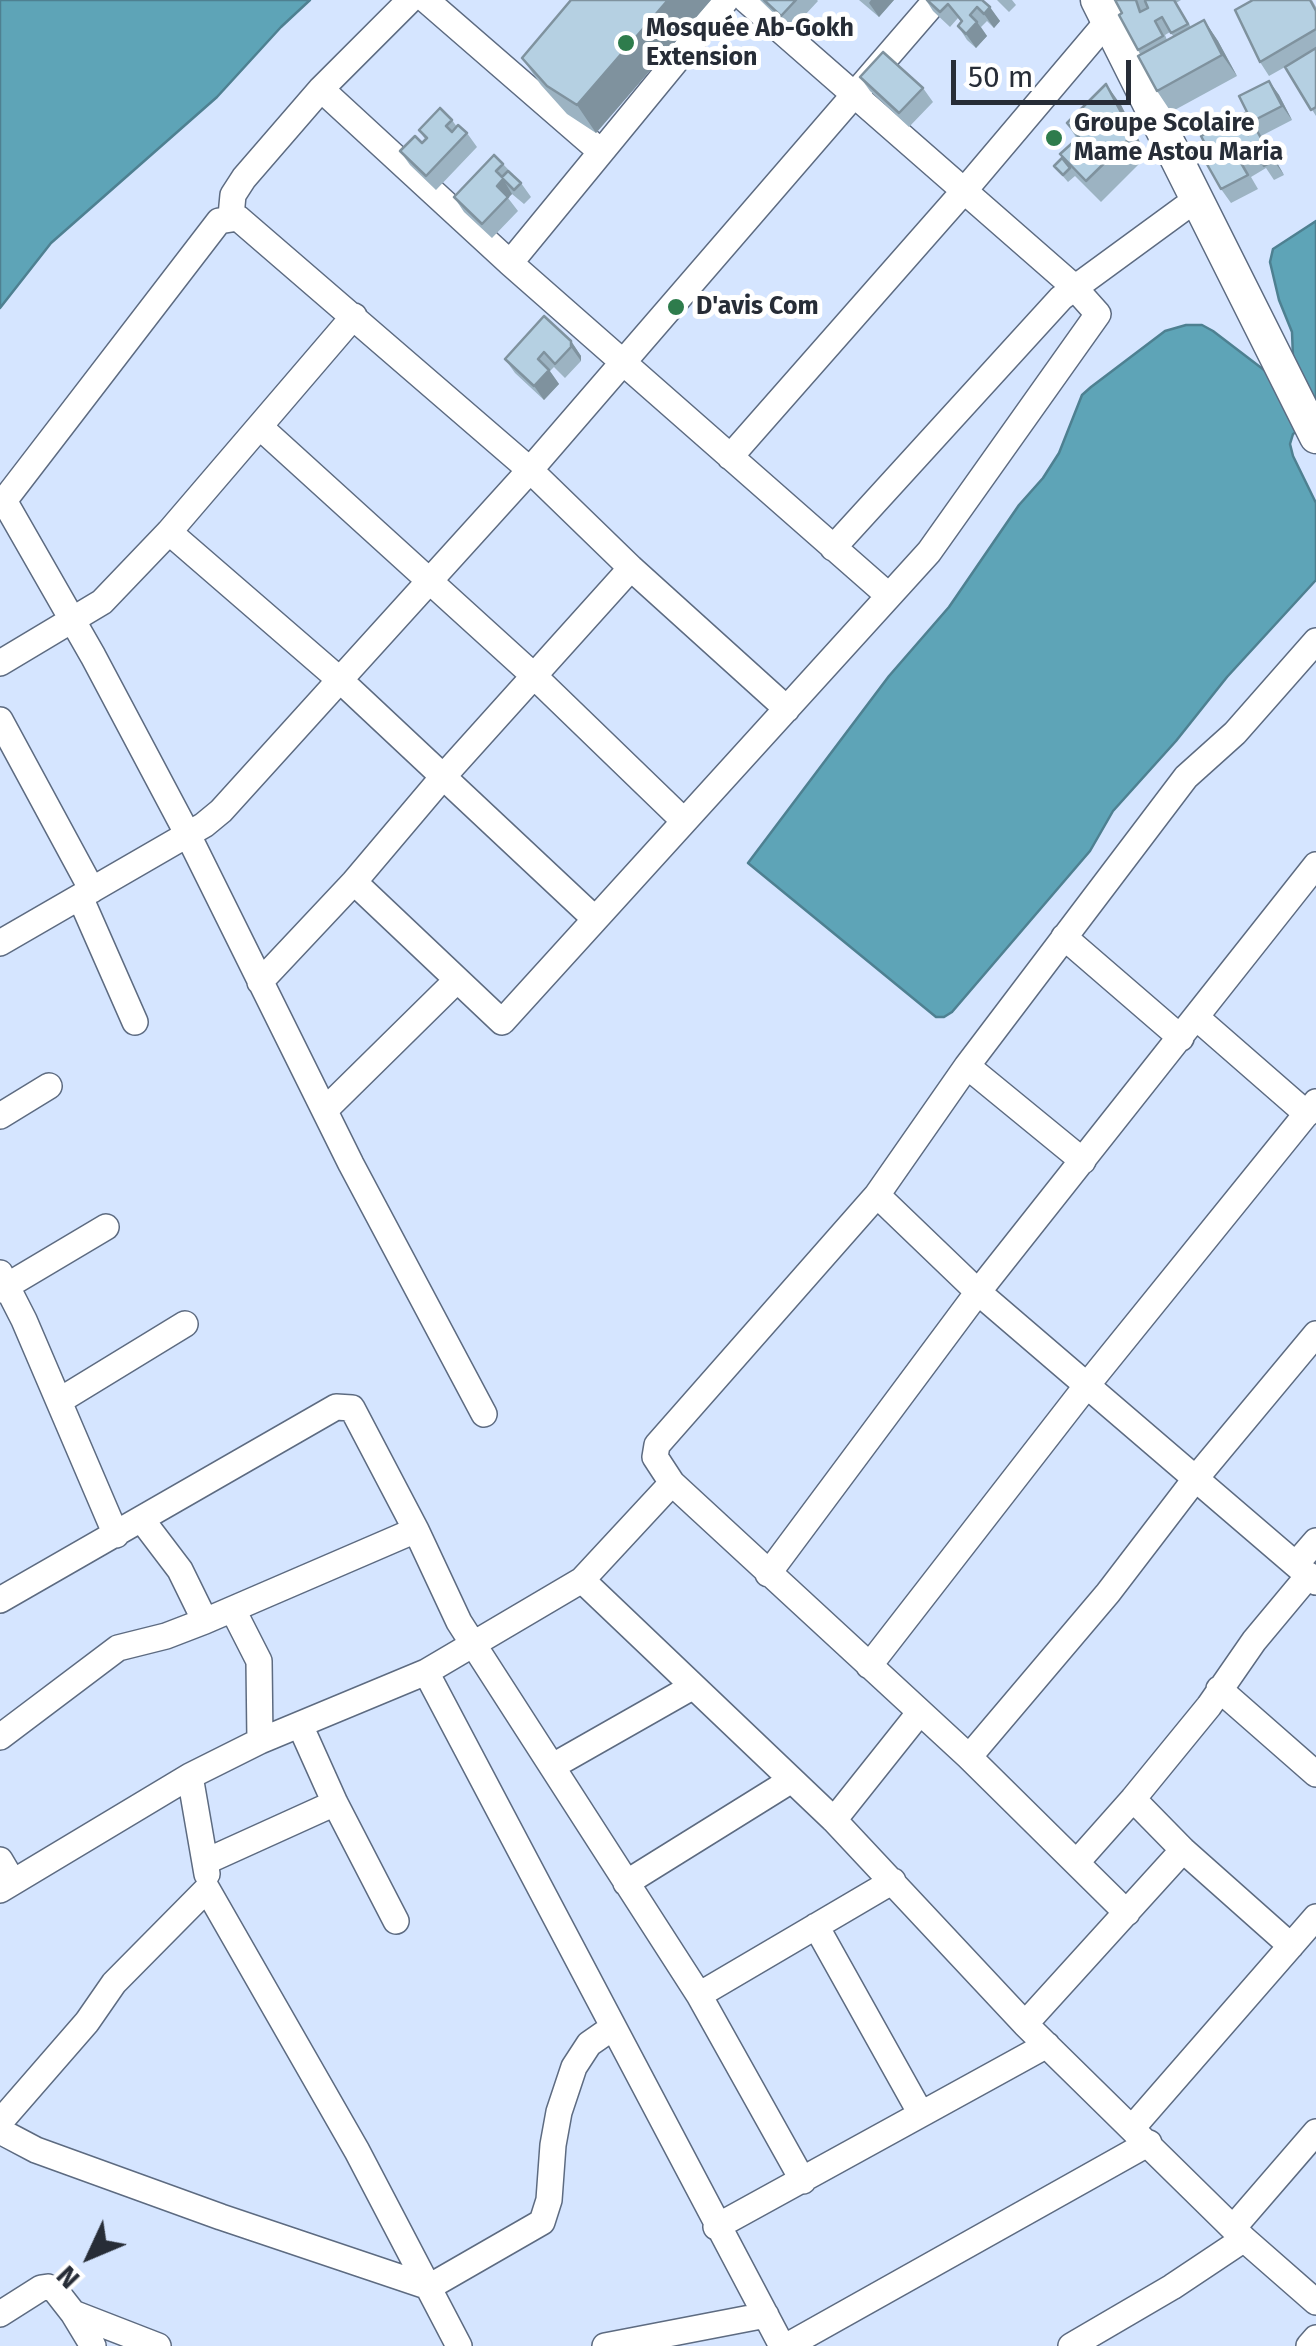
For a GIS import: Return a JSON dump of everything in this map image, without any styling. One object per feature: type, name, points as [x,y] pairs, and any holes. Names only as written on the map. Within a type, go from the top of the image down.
[{"type":"street","points":[[231,216],[233,195],[244,178],[321,90],[410,0]]},
{"type":"street","points":[[426,0],[600,150]]},
{"type":"street","points":[[510,262],[726,0]]},
{"type":"street","points":[[354,882],[502,1022],[938,540],[1096,318],[1098,311],[1074,286],[746,0]]},
{"type":"street","points":[[0,942],[188,835],[221,811],[530,470],[936,0]]},
{"type":"street","points":[[730,457],[964,190],[1102,11],[1314,433]]},
{"type":"street","points":[[321,90],[889,596]]},
{"type":"street","points":[[834,548],[1045,313],[1074,286],[1195,200]]},
{"type":"street","points":[[484,1414],[350,1164],[188,835],[6,500],[219,221],[231,216],[243,220],[530,470],[631,568],[787,708]]},
{"type":"street","points":[[0,663],[102,602],[169,532],[354,316]]},
{"type":"street","points":[[260,427],[431,580],[684,821]]},
{"type":"street","points":[[169,532],[340,680],[595,919]]},
{"type":"street","points":[[260,982],[354,882],[631,568]]},
{"type":"street","points":[[1127,1914],[968,1757],[672,1483],[655,1457],[657,1445],[877,1194],[967,1066],[1186,777],[1235,732],[1316,641]]},
{"type":"street","points":[[0,720],[9,754],[86,893],[135,1022]]},
{"type":"street","points":[[768,1574],[978,1292],[1316,865]]},
{"type":"street","points":[[868,1666],[1088,1384],[1311,1108],[1189,1028],[1064,937]]},
{"type":"street","points":[[326,1109],[457,980]]},
{"type":"street","points":[[967,1066],[1083,1161]]},
{"type":"street","points":[[0,1116],[49,1086]]},
{"type":"street","points":[[877,1194],[978,1292],[1307,1574]]},
{"type":"street","points":[[106,1227],[2,1283],[59,1401],[116,1534]]},
{"type":"street","points":[[59,1401],[186,1324]]},
{"type":"street","points":[[968,1757],[1097,1606],[1196,1478],[1316,1334]]},
{"type":"street","points":[[0,1600],[336,1407],[346,1406],[356,1414],[459,1622],[699,1994],[802,2181]]},
{"type":"street","points":[[4,1877],[260,1741],[426,1672],[582,1580],[672,1483]]},
{"type":"street","points":[[142,1520],[180,1570],[205,1621]]},
{"type":"street","points":[[0,1736],[118,1648],[166,1636],[233,1610],[416,1530]]},
{"type":"street","points":[[1077,1862],[1133,1799],[1307,1574],[1316,1541]]},
{"type":"street","points":[[582,1580],[834,1820],[1046,2045],[1238,2233],[1316,2302]]},
{"type":"street","points":[[233,1610],[258,1661],[260,1741]]},
{"type":"street","points":[[426,1672],[716,2227],[784,2346],[1141,2135],[1316,1917]]},
{"type":"street","points":[[553,1766],[692,1687]]},
{"type":"street","points":[[1219,1689],[1316,1774]]},
{"type":"street","points":[[834,1820],[920,1712]]},
{"type":"street","points":[[300,1726],[334,1803],[396,1921]]},
{"type":"street","points":[[190,1776],[207,1861],[207,1889],[357,2151],[458,2346]]},
{"type":"street","points":[[626,1883],[790,1781]]},
{"type":"street","points":[[1133,1799],[1183,1850],[1291,1946]]},
{"type":"street","points":[[207,1861],[334,1803]]},
{"type":"street","points":[[1025,2024],[1183,1850]]},
{"type":"street","points":[[699,1994],[893,1881]]},
{"type":"street","points":[[0,2122],[87,2022],[114,1983],[207,1889]]},
{"type":"street","points":[[816,1926],[922,2114]]},
{"type":"street","points":[[0,2131],[36,2150],[221,2218],[428,2287],[542,2222],[550,2200],[552,2145],[574,2067],[588,2044],[612,2028]]},
{"type":"street","points":[[716,2227],[1046,2045]]},
{"type":"street","points":[[1070,2346],[1144,2304],[1238,2233],[1316,2132]]},
{"type":"street","points":[[0,2314],[48,2286],[93,2346]]},
{"type":"street","points":[[72,2313],[158,2346]]},
{"type":"street","points":[[605,2346],[766,2315]]},
{"type":"street","points":[[1309,2346],[1316,2338]]},
{"type":"water","points":[[0,0],[310,0],[217,97],[51,243],[0,308]]},
{"type":"water","points":[[1316,221],[1316,419],[1293,434],[1290,444],[1316,503],[1316,580],[1113,811],[1090,851],[952,1012],[936,1017],[748,863],[889,676],[949,607],[1019,505],[1043,478],[1059,453],[1082,395],[1165,331],[1186,325],[1202,325],[1213,331],[1268,373],[1293,357],[1292,332],[1270,262],[1273,249]]},
{"type":"building","points":[[571,0],[668,0],[577,105],[547,86],[522,58]]},
{"type":"building","points":[[764,0],[796,0],[781,16]]},
{"type":"building","points":[[927,0],[982,0],[990,7],[984,14],[977,7],[970,15],[977,22],[966,34],[958,26],[962,21],[948,4],[940,12]]},
{"type":"building","points":[[1115,0],[1136,0],[1140,12],[1148,8],[1146,0],[1174,0],[1188,24],[1171,33],[1162,17],[1155,21],[1163,36],[1138,50]]},
{"type":"building","points":[[1253,0],[1310,0],[1316,11],[1316,29],[1260,62],[1235,10]]},
{"type":"building","points":[[1204,20],[1222,55],[1157,91],[1138,56]]},
{"type":"building","points":[[1316,48],[1316,107],[1311,110],[1285,67]]},
{"type":"building","points":[[883,52],[923,88],[899,113],[860,77]]},
{"type":"building","points":[[1269,81],[1282,106],[1243,126],[1248,135],[1257,131],[1274,161],[1264,166],[1258,153],[1241,163],[1248,175],[1221,189],[1204,159],[1211,155],[1201,136],[1247,112],[1239,96]]},
{"type":"building","points":[[1106,84],[1133,135],[1086,181],[1060,154],[1079,137],[1067,123]]},
{"type":"building","points":[[440,108],[452,120],[446,126],[452,132],[458,125],[467,133],[426,176],[400,151],[415,136],[422,143],[427,138],[419,130]]},
{"type":"building","points":[[494,155],[503,164],[496,171],[502,177],[508,171],[521,183],[514,190],[503,179],[497,186],[508,197],[482,224],[454,197]]},
{"type":"building","points":[[1062,158],[1070,168],[1063,175],[1054,166]]},
{"type":"building","points":[[544,316],[571,341],[571,347],[555,364],[544,352],[538,359],[549,370],[534,386],[505,359]]},
{"type":"place","name":"Mosquée Ab-Gokh Extension","points":[[626,43]]},
{"type":"place","name":"Groupe Scolaire Mame Astou Maria","points":[[1054,138]]},
{"type":"place","name":"D'avis Com","points":[[676,307]]}]
